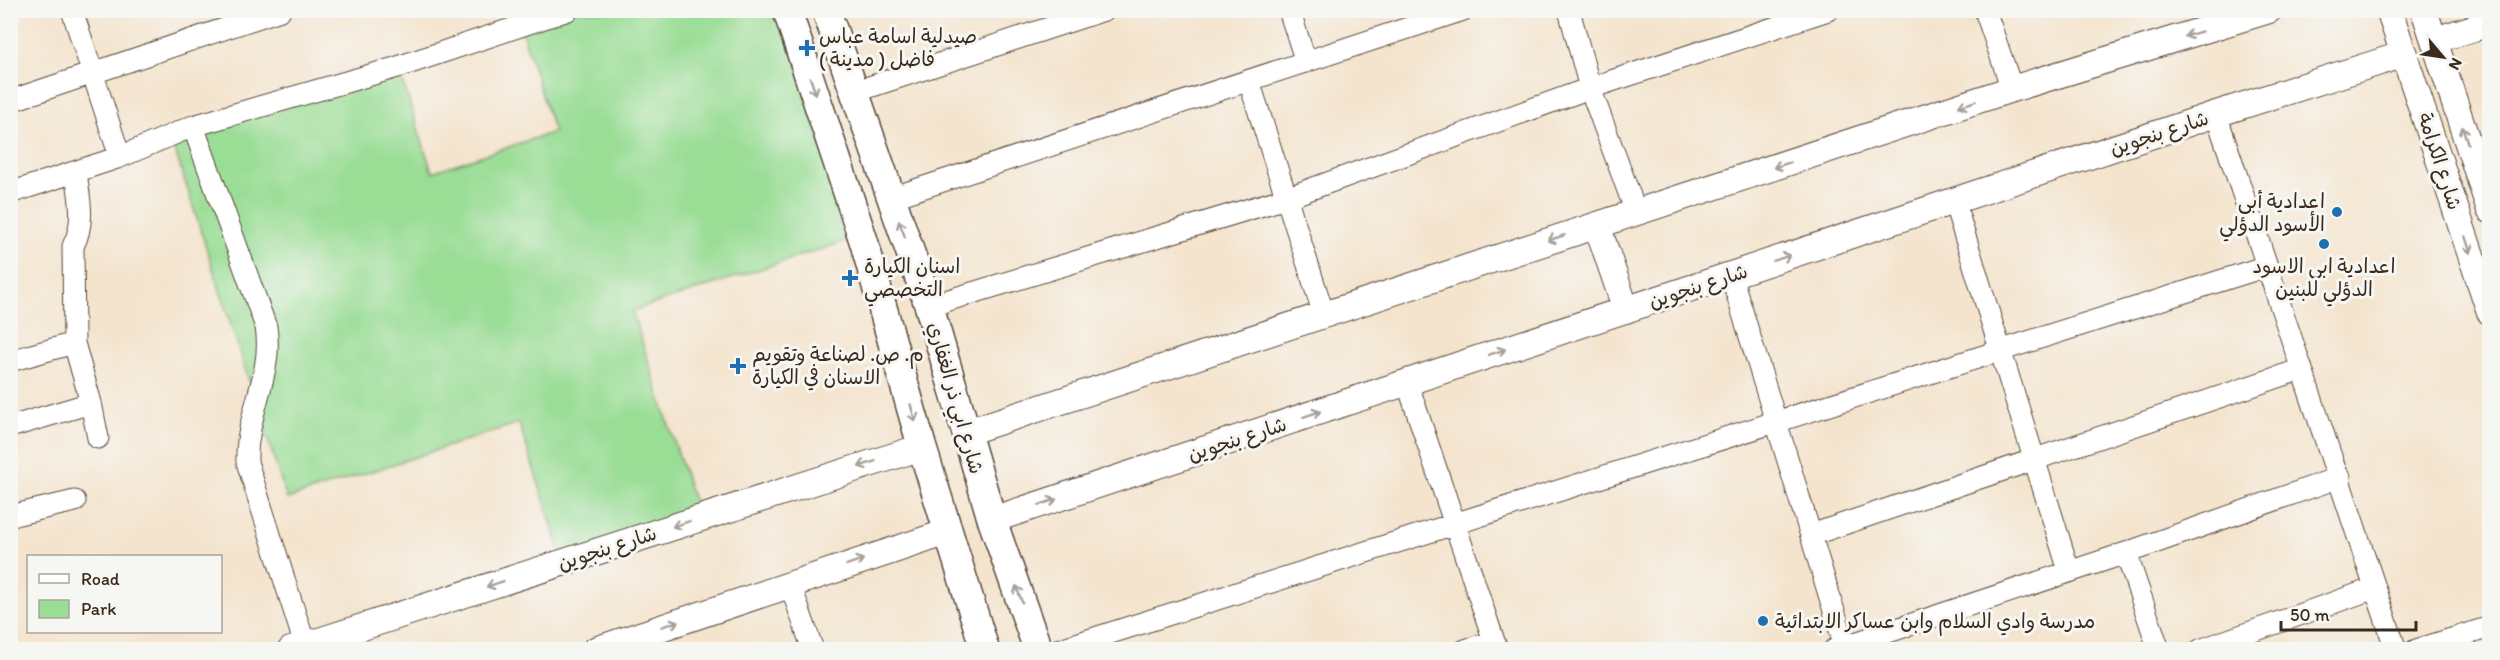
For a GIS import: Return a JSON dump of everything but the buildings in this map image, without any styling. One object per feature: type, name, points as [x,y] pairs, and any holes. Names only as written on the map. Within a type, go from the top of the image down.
[{"type":"main road","name":"شارع ابي ذر الغفاري","points":[[825,10],[929,306],[992,520],[1038,650]]},
{"type":"main road","points":[[790,11],[864,242],[922,447],[985,650]]},
{"type":"street","points":[[72,10],[120,157]]},
{"type":"street","points":[[10,101],[280,10]]},
{"type":"street","points":[[10,193],[120,157],[193,126],[398,67],[568,10]]},
{"type":"street","points":[[855,92],[1104,10]]},
{"type":"street","points":[[1289,10],[1306,62]]},
{"type":"street","points":[[891,198],[1463,10]]},
{"type":"street","points":[[1569,10],[1590,88],[1636,212]]},
{"type":"street","points":[[929,306],[1286,198],[1590,88],[1828,10]]},
{"type":"street","points":[[1985,10],[2012,89]]},
{"type":"street","points":[[967,432],[2012,89],[2269,10]]},
{"type":"street","name":"شارع الكرامة","points":[[2389,10],[2490,312]]},
{"type":"street","name":"شارع الكرامة","points":[[2424,10],[2487,197]]},
{"type":"street","points":[[2435,40],[2490,23]]},
{"type":"street","name":"شارع بنجوين","points":[[992,520],[2216,114],[2405,54]]},
{"type":"street","points":[[1249,81],[1324,315]]},
{"type":"street","points":[[2216,114],[2340,477],[2396,650]]},
{"type":"street","points":[[193,126],[266,327],[268,358],[247,434],[247,462],[298,647]]},
{"type":"street","points":[[76,172],[81,211],[80,233],[73,246],[74,343],[98,438]]},
{"type":"street","points":[[1954,201],[2069,571]]},
{"type":"street","points":[[1597,225],[1626,309]]},
{"type":"street","points":[[1057,650],[2267,266]]},
{"type":"street","points":[[1731,275],[1811,535],[1842,648],[2126,553],[2340,477]]},
{"type":"street","points":[[10,361],[74,343]]},
{"type":"street","points":[[1811,535],[2302,369]]},
{"type":"street","points":[[1407,382],[1495,645],[1465,650]]},
{"type":"street","points":[[10,427],[91,403]]},
{"type":"street","name":"شارع بنجوين","points":[[298,647],[922,447]]},
{"type":"street","points":[[10,516],[75,501]]},
{"type":"street","points":[[595,650],[948,532]]},
{"type":"street","points":[[2126,553],[2159,650]]},
{"type":"street","points":[[790,584],[813,650]]},
{"type":"street","points":[[2200,650],[2375,588]]},
{"type":"street","points":[[2416,650],[2490,627]]},
{"type":"green space","points":[[567,11],[779,11],[852,239],[632,311],[699,518],[564,562],[519,423],[287,499],[172,141],[398,67],[432,172],[554,132],[520,26]]},
{"type":"place","name":"صيدلية اسامة عباس فاضل ( مدينة )","points":[[807,48]]},
{"type":"place","name":"اعدادية أبي الأسود الدؤلي","points":[[2337,212]]},
{"type":"place","name":"اعدادية ابي الاسود الدؤلي للبنين","points":[[2324,244]]},
{"type":"place","name":"اسنان الكيارة التخصصي","points":[[850,278]]},
{"type":"place","name":"م. ص. لصناعة وتقويم الاسنان في الكيارة","points":[[738,366]]},
{"type":"place","name":"مدرسة وادي السلام وابن عساكر الابتدائية","points":[[1763,621]]}]
